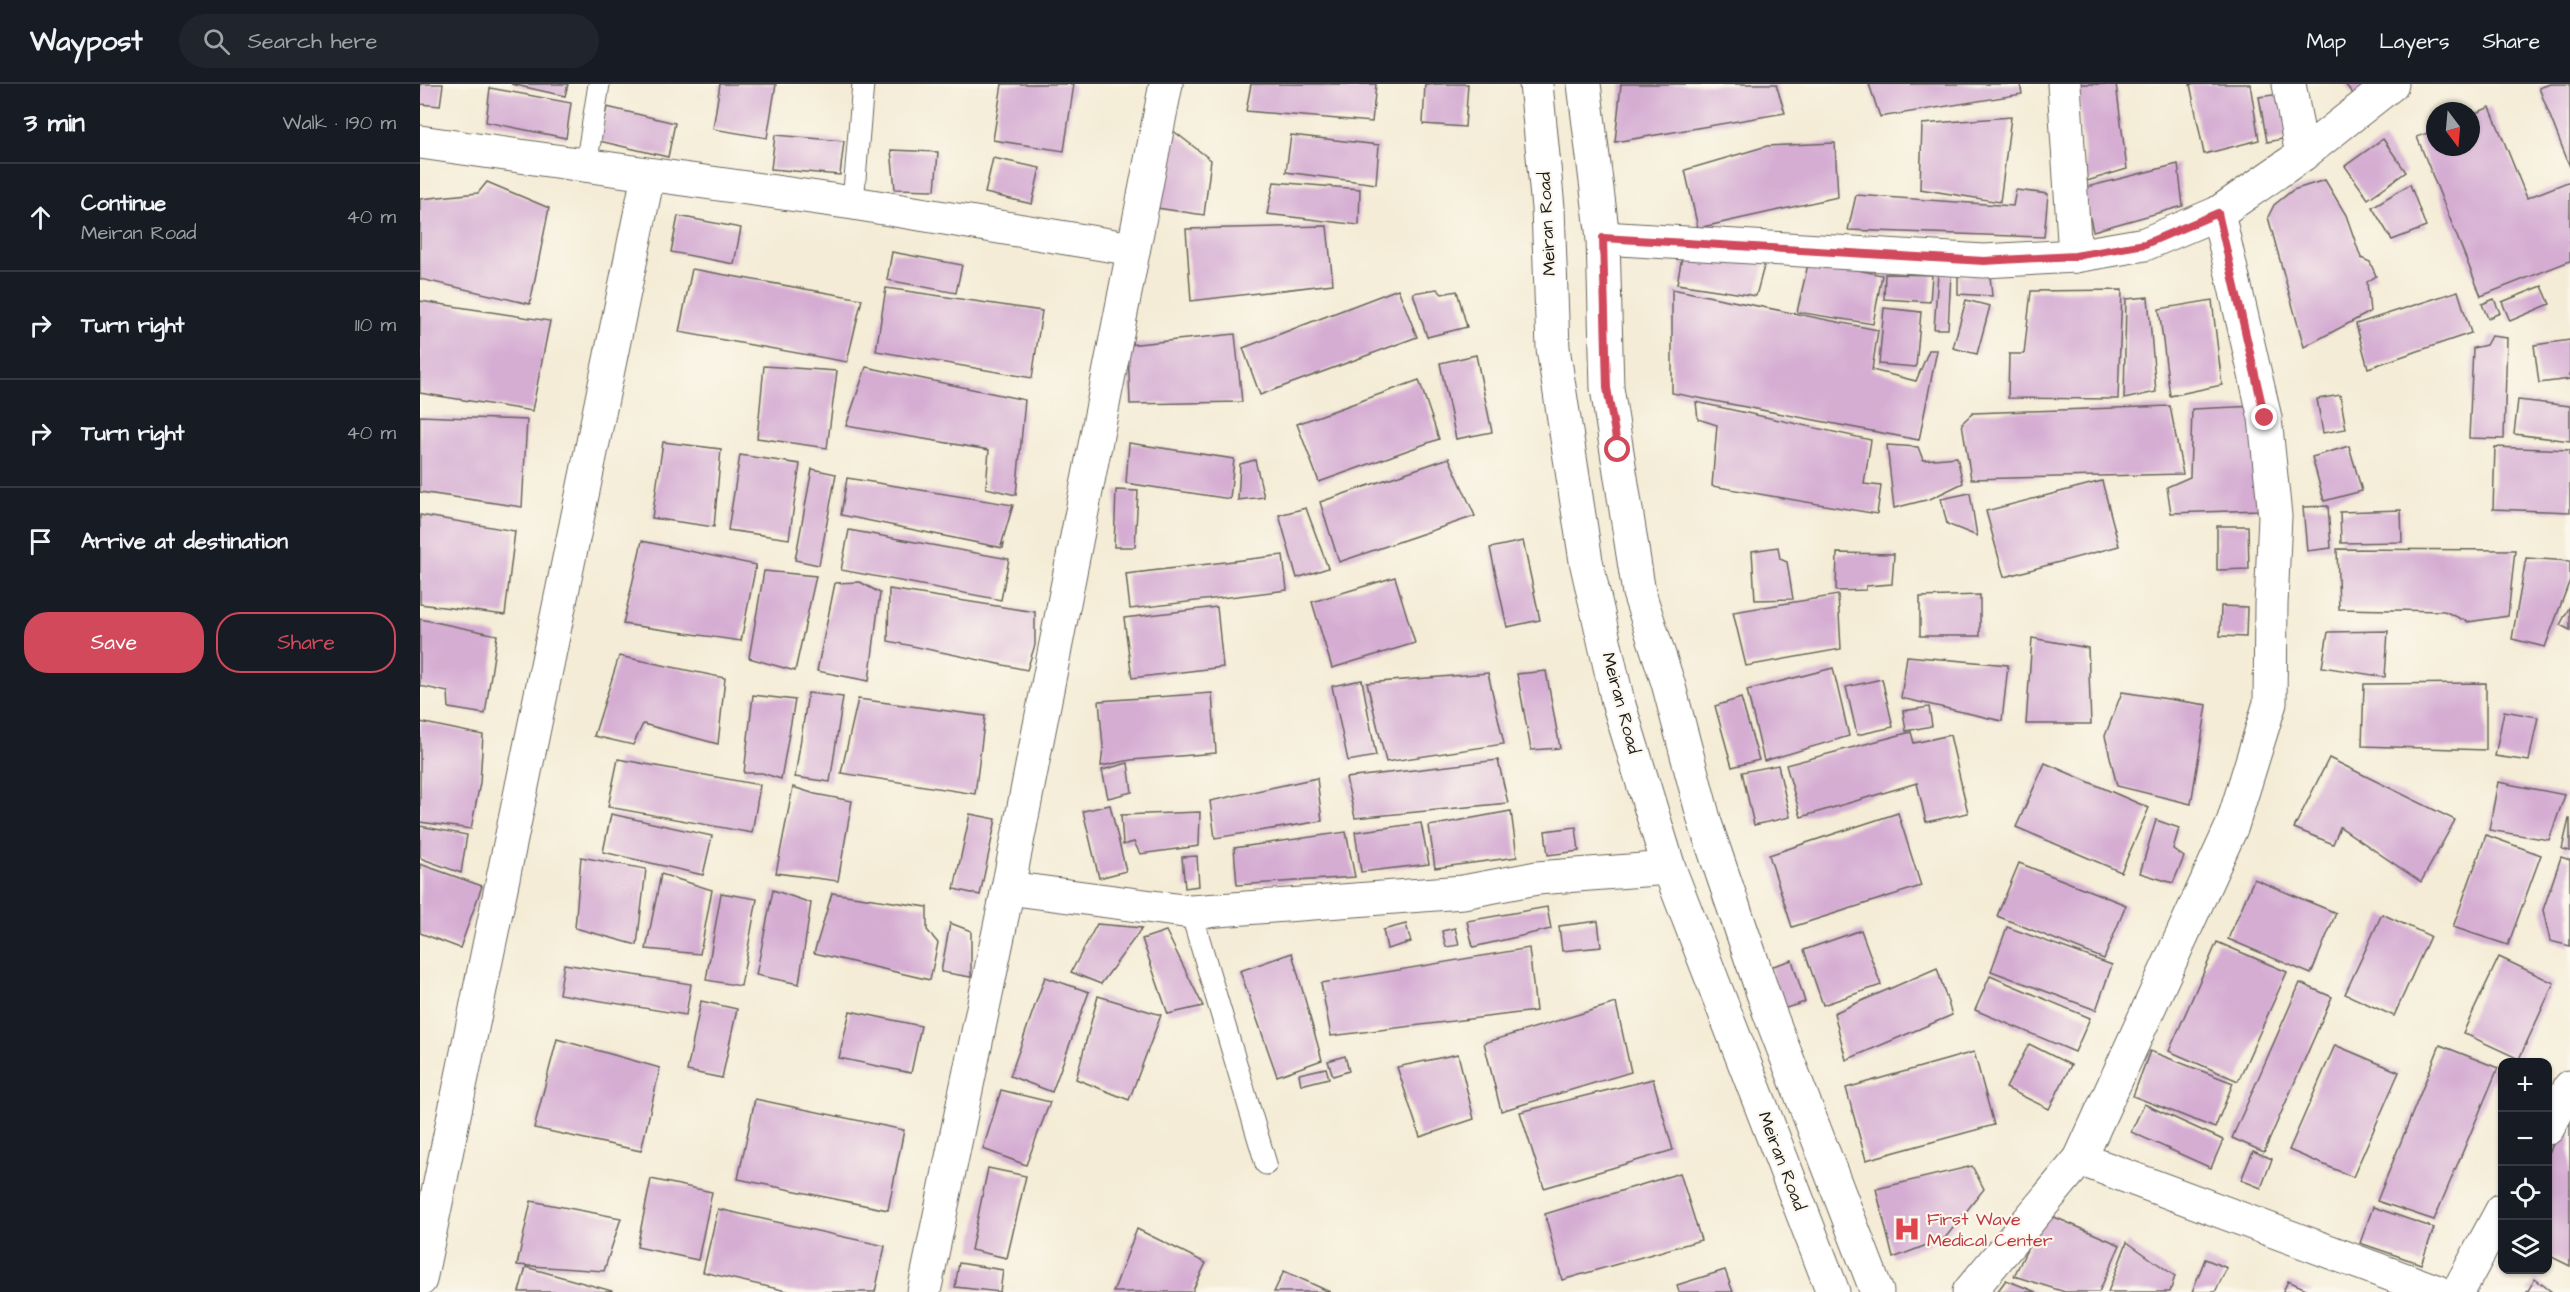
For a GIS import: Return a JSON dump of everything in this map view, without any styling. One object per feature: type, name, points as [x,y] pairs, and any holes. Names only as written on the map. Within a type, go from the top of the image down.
[{"type":"street","points":[[924,1292],[1008,888],[1166,84]]},
{"type":"street","name":"Meiran Road","points":[[1536,84],[1548,208],[1553,348],[1586,561],[1618,702],[1669,868],[1833,1292]]},
{"type":"street","points":[[1584,84],[1603,238],[1607,388],[1639,593],[1668,683],[1705,823],[1770,1014],[1877,1292]]},
{"type":"street","points":[[2064,84],[2075,256]]},
{"type":"street","points":[[2289,84],[2302,155]]},
{"type":"street","points":[[1603,238],[1984,261],[2075,256],[2145,244],[2218,213],[2302,155],[2392,84]]},
{"type":"street","points":[[420,142],[648,176],[853,203],[1133,249]]},
{"type":"street","points":[[420,1280],[648,176]]},
{"type":"street","points":[[1970,1292],[2080,1159],[2232,826],[2270,702],[2275,516],[2266,429],[2218,213]]},
{"type":"street","points":[[1008,888],[1191,912],[1463,892],[1537,878],[1669,868]]},
{"type":"street","points":[[2552,1119],[2570,1087]]},
{"type":"street","points":[[2080,1159],[2438,1292]]},
{"type":"street","points":[[2458,1292],[2498,1217]]},
{"type":"lane","points":[[586,166],[599,84]]},
{"type":"lane","points":[[853,203],[863,84]]},
{"type":"lane","points":[[1191,912],[1266,1164]]},
{"type":"building","points":[[420,84],[443,84],[440,106],[420,104]]},
{"type":"building","points":[[511,84],[568,84],[565,96]]},
{"type":"building","points":[[720,84],[776,84],[767,138],[713,129]]},
{"type":"building","points":[[1002,84],[1074,84],[1064,151],[993,140]]},
{"type":"building","points":[[1251,84],[1376,84],[1372,122],[1246,111]]},
{"type":"building","points":[[1425,84],[1468,84],[1465,127],[1423,124]]},
{"type":"building","points":[[1621,84],[1776,84],[1785,113],[1615,142]]},
{"type":"building","points":[[1869,84],[2020,84],[2022,94],[1880,117]]},
{"type":"building","points":[[2078,84],[2116,84],[2127,169],[2087,181]]},
{"type":"building","points":[[2190,84],[2250,84],[2259,140],[2204,154]]},
{"type":"building","points":[[2345,84],[2367,84],[2354,95]]},
{"type":"building","points":[[2550,84],[2570,84],[2570,167],[2539,88]]},
{"type":"building","points":[[490,88],[571,103],[566,138],[486,122]]},
{"type":"building","points":[[2280,94],[2288,138],[2267,142],[2259,97]]},
{"type":"building","points":[[607,107],[675,123],[668,157],[599,141]]},
{"type":"building","points":[[2490,107],[2527,198],[2570,181],[2570,261],[2481,296],[2417,137],[2426,134],[2426,156],[2480,156],[2480,111]]},
{"type":"building","points":[[2011,117],[2000,202],[1920,189],[1922,124]]},
{"type":"building","points":[[1167,126],[1211,160],[1204,215],[1157,208]]},
{"type":"building","points":[[775,135],[844,141],[840,175],[771,169]]},
{"type":"building","points":[[1291,135],[1379,145],[1376,184],[1286,172]]},
{"type":"building","points":[[2383,139],[2406,172],[2368,199],[2345,166]]},
{"type":"building","points":[[1835,143],[1838,197],[1698,228],[1685,170],[1767,146]]},
{"type":"building","points":[[891,150],[938,152],[935,190],[895,189]]},
{"type":"building","points":[[993,158],[1040,168],[1032,204],[985,193]]},
{"type":"building","points":[[2178,164],[2183,206],[2093,231],[2083,188]]},
{"type":"building","points":[[2325,180],[2346,215],[2361,258],[2370,262],[2376,276],[2367,282],[2370,312],[2304,347],[2268,217],[2274,205],[2293,190]]},
{"type":"building","points":[[487,182],[549,208],[530,304],[420,279],[420,199],[478,193]]},
{"type":"building","points":[[1274,182],[1360,189],[1359,225],[1267,214]]},
{"type":"building","points":[[2410,184],[2426,227],[2392,240],[2372,207]]},
{"type":"building","points":[[2016,190],[2048,194],[2044,237],[1848,230],[1856,195],[2013,206]]},
{"type":"building","points":[[678,216],[741,228],[734,264],[671,252]]},
{"type":"building","points":[[1327,226],[1333,284],[1191,301],[1186,229]]},
{"type":"building","points":[[1683,251],[1767,255],[1756,296],[1677,284]]},
{"type":"building","points":[[892,252],[962,265],[956,293],[887,280]]},
{"type":"building","points":[[1809,260],[1882,275],[1873,324],[1797,312]]},
{"type":"building","points":[[692,269],[862,299],[847,362],[679,332]]},
{"type":"building","points":[[1938,273],[1951,273],[1948,329],[1934,329]]},
{"type":"building","points":[[1885,274],[1932,275],[1930,302],[1884,299]]},
{"type":"building","points":[[1958,275],[1990,276],[1992,296],[1958,294]]},
{"type":"building","points":[[2542,286],[2550,304],[2510,321],[2502,302]]},
{"type":"building","points":[[886,288],[1042,311],[1032,378],[876,351]]},
{"type":"building","points":[[1398,289],[1417,337],[1260,395],[1243,348]]},
{"type":"building","points":[[1437,289],[1442,294],[1457,291],[1467,327],[1427,337],[1413,293]]},
{"type":"building","points":[[1672,289],[1878,330],[1872,370],[1916,381],[1929,350],[1937,350],[1919,440],[1672,393]]},
{"type":"building","points":[[2122,290],[2118,399],[2008,398],[2009,354],[2024,354],[2031,291]]},
{"type":"building","points":[[2458,291],[2471,333],[2368,368],[2356,324]]},
{"type":"building","points":[[2148,297],[2156,392],[2124,399],[2126,299]]},
{"type":"building","points":[[2494,299],[2500,313],[2488,318],[2482,304]]},
{"type":"building","points":[[1966,300],[1990,306],[1977,354],[1953,348]]},
{"type":"building","points":[[2212,300],[2222,385],[2170,396],[2159,309]]},
{"type":"building","points":[[420,301],[550,321],[532,411],[420,393]]},
{"type":"building","points":[[1884,308],[1921,312],[1916,367],[1879,364]]},
{"type":"building","points":[[1235,334],[1242,402],[1130,404],[1128,345]]},
{"type":"building","points":[[2491,336],[2507,338],[2504,439],[2469,438],[2473,348],[2486,345]]},
{"type":"building","points":[[2570,340],[2570,379],[2539,383],[2534,345]]},
{"type":"building","points":[[1476,355],[1492,432],[1456,439],[1440,363]]},
{"type":"building","points":[[764,366],[837,371],[827,448],[757,438]]},
{"type":"building","points":[[866,367],[1025,400],[1016,495],[986,488],[989,450],[846,426]]},
{"type":"building","points":[[1419,380],[1439,439],[1319,482],[1297,424]]},
{"type":"building","points":[[2340,395],[2346,429],[2323,433],[2317,399]]},
{"type":"building","points":[[2518,400],[2570,406],[2570,441],[2514,434]]},
{"type":"building","points":[[1696,402],[1871,440],[1864,484],[1881,486],[1877,514],[1712,486],[1717,425],[1698,419]]},
{"type":"building","points":[[2170,406],[2183,474],[1971,479],[1962,423],[1973,413]]},
{"type":"building","points":[[2257,406],[2259,510],[2171,513],[2167,487],[2190,477],[2192,409]]},
{"type":"building","points":[[420,416],[527,420],[522,507],[420,492]]},
{"type":"building","points":[[663,442],[721,449],[714,527],[652,518]]},
{"type":"building","points":[[1129,443],[1234,459],[1230,499],[1126,483]]},
{"type":"building","points":[[1887,445],[1918,447],[1923,460],[1957,457],[1963,483],[1930,499],[1894,508]]},
{"type":"building","points":[[2349,446],[2362,491],[2324,501],[2312,457]]},
{"type":"building","points":[[2495,447],[2570,450],[2570,512],[2493,509]]},
{"type":"building","points":[[740,455],[800,464],[789,539],[728,530]]},
{"type":"building","points":[[1449,458],[1475,516],[1339,562],[1320,502]]},
{"type":"building","points":[[1255,460],[1264,497],[1238,500],[1240,464]]},
{"type":"building","points":[[812,469],[836,474],[819,565],[795,560]]},
{"type":"building","points":[[847,478],[1013,505],[1001,546],[1004,543],[1003,548],[841,515]]},
{"type":"building","points":[[2102,481],[2119,546],[2004,577],[1986,511]]},
{"type":"building","points":[[1116,490],[1138,491],[1135,547],[1114,547]]},
{"type":"building","points":[[1970,493],[1977,536],[1947,524],[1941,499]]},
{"type":"building","points":[[2328,506],[2331,548],[2307,551],[2303,507]]},
{"type":"building","points":[[1306,508],[1328,568],[1297,578],[1279,515]]},
{"type":"building","points":[[2401,510],[2402,542],[2341,543],[2340,512]]},
{"type":"building","points":[[420,515],[515,531],[505,615],[420,604]]},
{"type":"building","points":[[2217,526],[2248,526],[2249,569],[2217,570]]},
{"type":"building","points":[[849,530],[1009,559],[1001,600],[841,570]]},
{"type":"building","points":[[642,541],[756,565],[741,641],[623,624]]},
{"type":"building","points":[[1523,541],[1540,620],[1507,627],[1490,548]]},
{"type":"building","points":[[1778,547],[1780,559],[1787,562],[1793,599],[1755,600],[1752,551]]},
{"type":"building","points":[[2337,549],[2515,550],[2508,616],[2468,622],[2444,611],[2339,609]]},
{"type":"building","points":[[1837,553],[1894,554],[1892,584],[1866,586],[1866,590],[1836,591]]},
{"type":"building","points":[[1283,555],[1287,590],[1130,609],[1126,574]]},
{"type":"building","points":[[2526,558],[2570,561],[2570,580],[2545,647],[2512,639]]},
{"type":"building","points":[[764,571],[816,576],[795,671],[749,658]]},
{"type":"building","points":[[1395,577],[1415,643],[1332,668],[1312,602]]},
{"type":"building","points":[[860,582],[880,593],[869,681],[817,671],[835,583]]},
{"type":"building","points":[[889,589],[1035,612],[1035,645],[1027,670],[888,641]]},
{"type":"building","points":[[1838,595],[1841,649],[1746,666],[1733,612]]},
{"type":"building","points":[[1980,595],[1980,636],[1920,636],[1920,597]]},
{"type":"building","points":[[2221,606],[2247,607],[2246,637],[2220,636]]},
{"type":"building","points":[[2570,606],[2570,630],[2560,625]]},
{"type":"building","points":[[1217,607],[1223,667],[1132,678],[1124,618]]},
{"type":"building","points":[[420,619],[497,635],[485,714],[449,708],[448,692],[420,686]]},
{"type":"building","points":[[2388,631],[2385,677],[2322,667],[2328,632]]},
{"type":"building","points":[[2032,638],[2088,648],[2091,724],[2026,724]]},
{"type":"building","points":[[619,656],[725,678],[718,744],[643,724],[633,745],[594,736]]},
{"type":"building","points":[[1907,656],[2008,665],[2002,721],[1901,698]]},
{"type":"building","points":[[1833,668],[1849,736],[1764,761],[1747,690]]},
{"type":"building","points":[[1546,671],[1560,748],[1531,750],[1517,674]]},
{"type":"building","points":[[1488,673],[1504,744],[1386,762],[1367,683]]},
{"type":"building","points":[[1882,679],[1893,727],[1857,735],[1846,687]]},
{"type":"building","points":[[1362,680],[1376,756],[1348,761],[1332,686]]},
{"type":"building","points":[[2486,683],[2486,750],[2362,746],[2364,684]]},
{"type":"building","points":[[2122,692],[2207,705],[2191,804],[2117,786],[2105,736]]},
{"type":"building","points":[[808,693],[843,697],[830,782],[795,777]]},
{"type":"building","points":[[1212,693],[1216,753],[1131,760],[1101,766],[1103,747],[1099,701]]},
{"type":"building","points":[[753,695],[795,700],[781,779],[762,773],[744,773]]},
{"type":"building","points":[[1741,698],[1759,760],[1732,767],[1715,706]]},
{"type":"building","points":[[858,699],[985,716],[975,794],[841,773]]},
{"type":"building","points":[[1929,707],[1932,726],[1906,731],[1903,711]]},
{"type":"building","points":[[2504,711],[2538,717],[2529,761],[2495,756]]},
{"type":"building","points":[[420,722],[483,735],[480,783],[471,829],[420,822]]},
{"type":"building","points":[[1911,732],[1914,743],[1950,735],[1968,813],[1926,822],[1917,783],[1801,817],[1786,765]]},
{"type":"building","points":[[2329,758],[2455,820],[2421,882],[2340,827],[2333,844],[2294,828]]},
{"type":"building","points":[[618,759],[760,785],[752,833],[608,807]]},
{"type":"building","points":[[1498,760],[1508,803],[1355,818],[1346,778]]},
{"type":"building","points":[[1128,763],[1132,792],[1108,798],[1102,770]]},
{"type":"building","points":[[2045,763],[2149,808],[2121,872],[2016,827]]},
{"type":"building","points":[[1778,765],[1790,817],[1754,825],[1742,772]]},
{"type":"building","points":[[1317,778],[1322,821],[1215,838],[1210,801]]},
{"type":"building","points":[[2498,782],[2565,795],[2549,840],[2489,830]]},
{"type":"building","points":[[793,787],[852,801],[838,881],[776,873]]},
{"type":"building","points":[[1110,805],[1126,871],[1099,878],[1083,811]]},
{"type":"building","points":[[1511,811],[1517,857],[1435,868],[1429,826]]},
{"type":"building","points":[[1200,812],[1199,846],[1140,854],[1134,842],[1123,845],[1121,815]]},
{"type":"building","points":[[1898,813],[1921,886],[1792,927],[1769,855]]},
{"type":"building","points":[[611,814],[712,836],[703,875],[603,852]]},
{"type":"building","points":[[970,814],[996,819],[980,895],[954,889]]},
{"type":"building","points":[[2570,819],[2570,851],[2562,849]]},
{"type":"building","points":[[2156,820],[2179,828],[2173,849],[2184,857],[2173,883],[2140,873]]},
{"type":"building","points":[[1421,823],[1429,864],[1361,872],[1355,832]]},
{"type":"building","points":[[420,826],[467,835],[461,873],[420,858]]},
{"type":"building","points":[[1576,827],[1579,851],[1548,855],[1545,831]]},
{"type":"building","points":[[1346,832],[1355,877],[1237,885],[1234,848]]},
{"type":"building","points":[[2486,835],[2541,855],[2508,945],[2453,927]]},
{"type":"building","points":[[1197,856],[1199,886],[1185,888],[1182,857]]},
{"type":"building","points":[[581,857],[646,869],[637,945],[575,928]]},
{"type":"building","points":[[2561,857],[2570,860],[2570,946],[2550,941],[2543,910]]},
{"type":"building","points":[[2019,863],[2126,905],[2104,959],[1997,916]]},
{"type":"building","points":[[420,864],[482,886],[460,948],[420,933]]},
{"type":"building","points":[[661,874],[712,890],[700,954],[646,949]]},
{"type":"building","points":[[2254,879],[2336,913],[2311,974],[2228,939]]},
{"type":"building","points":[[773,890],[811,903],[799,984],[756,975]]},
{"type":"building","points":[[721,893],[757,899],[741,986],[706,980]]},
{"type":"building","points":[[832,893],[927,907],[927,930],[938,943],[930,980],[814,953]]},
{"type":"building","points":[[1547,907],[1551,929],[1473,947],[1467,921]]},
{"type":"building","points":[[2382,914],[2430,936],[2394,1016],[2345,994]]},
{"type":"building","points":[[1598,921],[1601,947],[1562,951],[1559,926]]},
{"type":"building","points":[[950,923],[971,931],[971,977],[941,972]]},
{"type":"building","points":[[1097,924],[1142,928],[1101,984],[1071,972]]},
{"type":"building","points":[[1406,924],[1411,942],[1387,949],[1383,930]]},
{"type":"building","points":[[2007,927],[2112,965],[2096,1010],[1991,971]]},
{"type":"building","points":[[1455,928],[1459,945],[1446,947],[1442,931]]},
{"type":"building","points":[[1861,930],[1881,985],[1823,1005],[1804,950]]},
{"type":"building","points":[[1166,931],[1203,1006],[1168,1014],[1142,939]]},
{"type":"building","points":[[2217,942],[2287,972],[2238,1081],[2169,1051]]},
{"type":"building","points":[[1529,948],[1536,1011],[1331,1036],[1321,983]]},
{"type":"building","points":[[1292,953],[1322,1060],[1277,1076],[1240,971]]},
{"type":"building","points":[[2499,957],[2554,983],[2519,1058],[2463,1033]]},
{"type":"building","points":[[1792,960],[1805,1002],[1783,1009],[1770,967]]},
{"type":"building","points":[[564,964],[691,984],[686,1015],[559,994]]},
{"type":"building","points":[[1937,968],[1952,1015],[1846,1060],[1834,1013]]},
{"type":"building","points":[[1990,976],[2090,1018],[2075,1052],[1975,1010]]},
{"type":"building","points":[[1045,977],[1089,992],[1052,1092],[1010,1076]]},
{"type":"building","points":[[2300,983],[2332,997],[2264,1152],[2232,1138]]},
{"type":"building","points":[[1098,996],[1161,1015],[1129,1100],[1076,1079]]},
{"type":"building","points":[[701,1001],[737,1009],[722,1078],[687,1071]]},
{"type":"building","points":[[1616,1003],[1631,1072],[1501,1111],[1484,1043]]},
{"type":"building","points":[[850,1011],[921,1026],[911,1073],[839,1058]]},
{"type":"building","points":[[557,1039],[660,1068],[641,1151],[534,1128]]},
{"type":"building","points":[[2029,1044],[2071,1065],[2049,1109],[2006,1088]]},
{"type":"building","points":[[2335,1045],[2399,1072],[2353,1177],[2289,1150]]},
{"type":"building","points":[[2440,1045],[2498,1068],[2434,1220],[2377,1201]]},
{"type":"building","points":[[2150,1051],[2233,1083],[2215,1128],[2133,1096]]},
{"type":"building","points":[[1974,1052],[1994,1125],[1866,1160],[1846,1088]]},
{"type":"building","points":[[1458,1054],[1474,1119],[1420,1137],[1397,1067]]},
{"type":"building","points":[[1345,1056],[1349,1071],[1333,1076],[1328,1061]]},
{"type":"building","points":[[1326,1068],[1329,1078],[1301,1085],[1299,1074]]},
{"type":"building","points":[[1653,1079],[1673,1150],[1544,1188],[1520,1112]]},
{"type":"building","points":[[1001,1090],[1050,1102],[1026,1165],[983,1149]]},
{"type":"building","points":[[755,1099],[904,1130],[888,1210],[738,1179]]},
{"type":"building","points":[[2144,1104],[2223,1140],[2211,1168],[2131,1132]]},
{"type":"building","points":[[2570,1108],[2570,1266],[2552,1257],[2552,1146]]},
{"type":"building","points":[[2253,1151],[2272,1159],[2261,1188],[2241,1180]]},
{"type":"building","points":[[1972,1166],[1984,1189],[1945,1238],[1893,1258],[1876,1189]]},
{"type":"building","points":[[988,1168],[1026,1176],[1007,1258],[971,1250]]},
{"type":"building","points":[[1680,1173],[1701,1240],[1562,1280],[1545,1214]]},
{"type":"building","points":[[651,1179],[712,1192],[698,1260],[637,1247]]},
{"type":"building","points":[[531,1201],[621,1218],[604,1271],[517,1265]]},
{"type":"building","points":[[2373,1207],[2434,1228],[2421,1264],[2360,1243]]},
{"type":"building","points":[[718,1209],[885,1246],[875,1292],[791,1292],[703,1272]]},
{"type":"building","points":[[2045,1213],[2120,1245],[2099,1292],[2065,1292],[2014,1276]]},
{"type":"building","points":[[1137,1229],[1206,1263],[1192,1292],[1113,1292]]},
{"type":"building","points":[[2127,1242],[2175,1276],[2170,1292],[2108,1292]]},
{"type":"building","points":[[2205,1259],[2227,1268],[2215,1292],[2192,1292]]},
{"type":"building","points":[[959,1263],[1003,1270],[1000,1292],[955,1287]]},
{"type":"building","points":[[526,1267],[612,1291],[612,1292],[519,1292]]},
{"type":"building","points":[[1725,1270],[1733,1292],[1679,1292],[1677,1285]]},
{"type":"building","points":[[1284,1271],[1330,1292],[1274,1292]]},
{"type":"building","points":[[2535,1279],[2552,1292],[2527,1292]]},
{"type":"building","points":[[2006,1280],[2036,1292],[1997,1292]]},
{"type":"building","points":[[2288,1281],[2313,1292],[2283,1292]]},
{"type":"place","name":"First Wave Medical Center","points":[[1907,1229]]},
{"type":"route","points":[[1618,450],[1607,388],[1603,238],[1984,261],[2075,256],[2145,244],[2218,213],[2265,418]]}]
